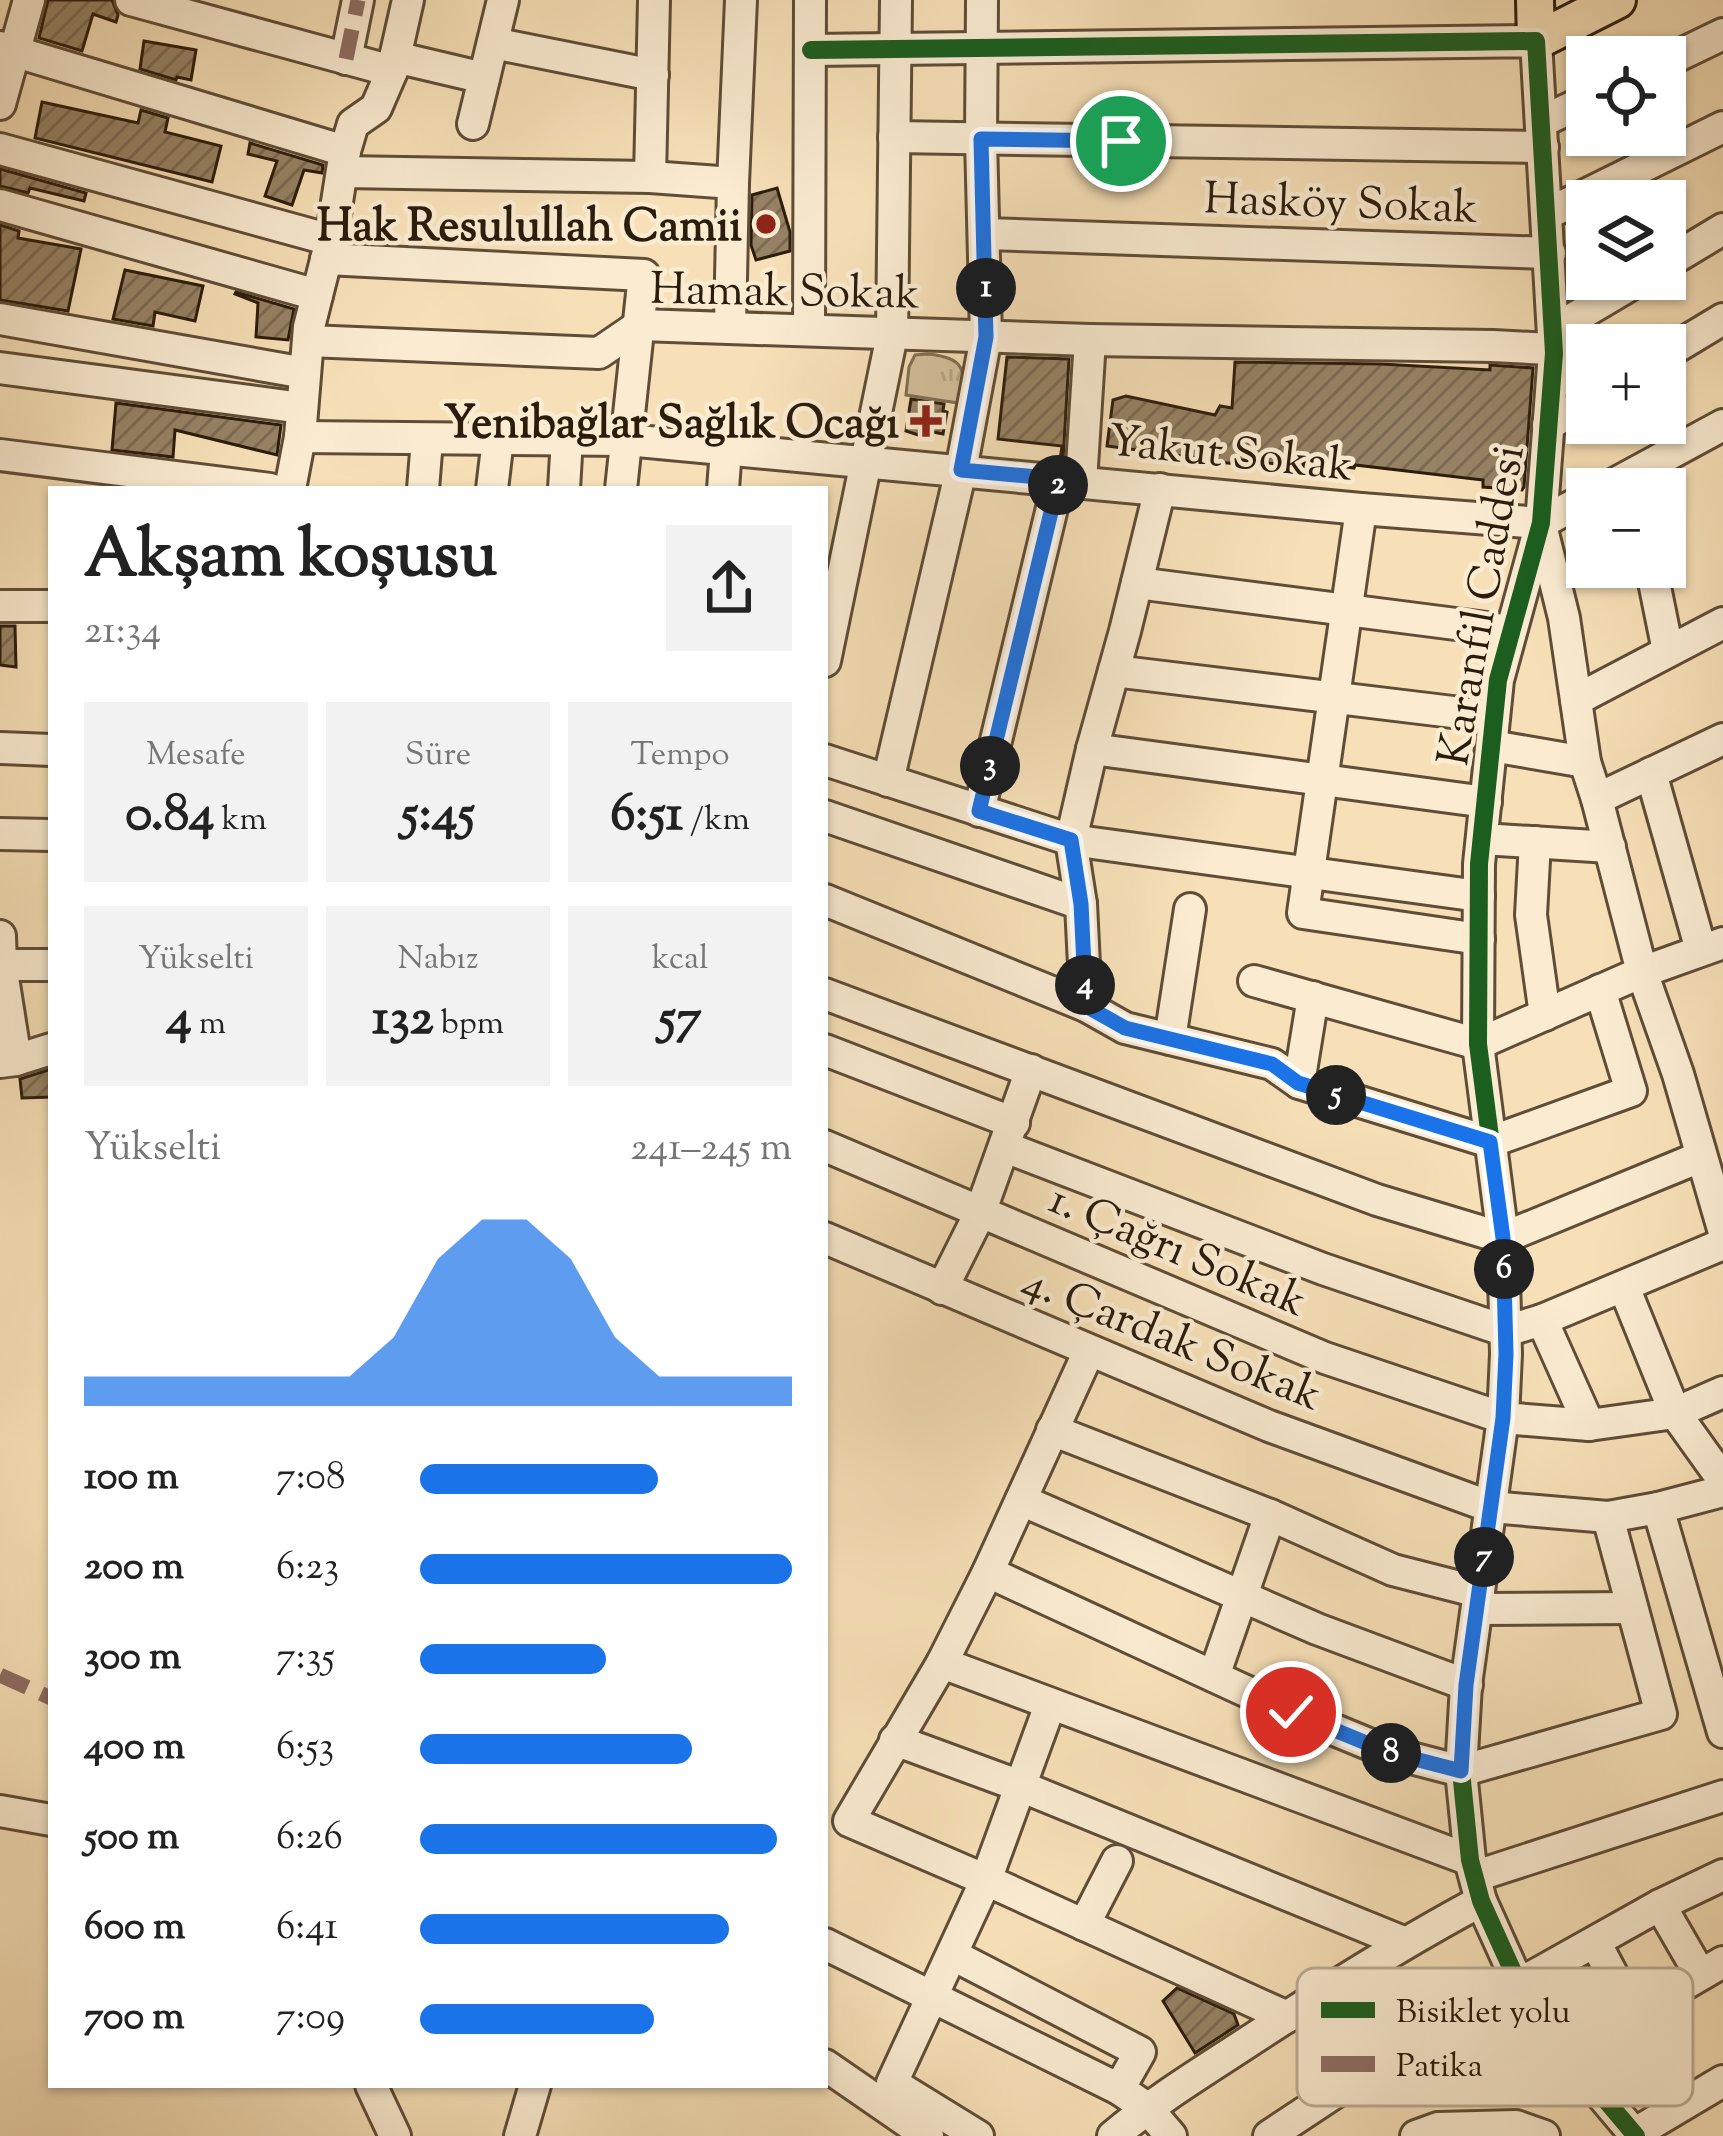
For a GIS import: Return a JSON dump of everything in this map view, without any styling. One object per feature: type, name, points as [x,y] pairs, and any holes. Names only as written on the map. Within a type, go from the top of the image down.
[{"type":"main road","name":"Karanfil Caddesi","points":[[1535,0],[1536,41]]},
{"type":"main road","points":[[1536,41],[1617,0]]},
{"type":"street","points":[[0,104],[8,49],[29,0]]},
{"type":"street","points":[[133,0],[346,59],[484,78]]},
{"type":"street","points":[[346,59],[358,0]]},
{"type":"street","points":[[290,486],[308,341],[344,161],[353,124],[376,107],[394,64],[408,0]]},
{"type":"street","points":[[472,124],[502,0]]},
{"type":"street","points":[[650,177],[654,0]]},
{"type":"street","points":[[730,326],[741,0]]},
{"type":"street","points":[[809,330],[810,0]]},
{"type":"street","points":[[828,647],[892,334],[896,0]]},
{"type":"street","points":[[888,781],[961,470],[986,337],[982,0]]},
{"type":"street","points":[[1686,52],[1723,34]]},
{"type":"street","points":[[811,50],[1536,41]]},
{"type":"street","name":"Karanfil Caddesi","points":[[1514,1968],[1476,1879],[1461,1771],[1467,1685],[1503,1418],[1506,1330],[1503,1238],[1478,1044],[1482,838],[1498,680],[1540,523],[1554,341],[1536,41]]},
{"type":"street","points":[[493,43],[652,76]]},
{"type":"street","points":[[8,49],[344,161],[733,183]]},
{"type":"street","points":[[894,137],[1542,135],[1566,116]]},
{"type":"street","points":[[1547,214],[1723,128]]},
{"type":"street","points":[[0,149],[328,249],[644,275],[621,486]]},
{"type":"street","points":[[0,205],[317,295]]},
{"type":"street","points":[[1686,251],[1723,229]]},
{"type":"street","name":"Hasköy Sokak","points":[[985,234],[1550,253]]},
{"type":"street","points":[[1554,341],[1611,300]]},
{"type":"street","points":[[0,319],[305,373]]},
{"type":"street","points":[[1686,342],[1723,320]]},
{"type":"street","name":"Hamak Sokak","points":[[308,341],[599,353],[640,325],[1550,349],[1554,341]]},
{"type":"street","points":[[979,811],[1070,481],[1090,340]]},
{"type":"street","name":"Yakut Sokak","points":[[0,368],[427,440],[627,440],[1540,523]]},
{"type":"street","points":[[1548,425],[1566,414]]},
{"type":"street","points":[[1654,468],[1721,432]]},
{"type":"street","points":[[564,486],[567,438]]},
{"type":"street","points":[[492,486],[498,439]]},
{"type":"street","points":[[423,486],[427,440]]},
{"type":"street","points":[[723,486],[726,448]]},
{"type":"street","points":[[0,455],[246,486]]},
{"type":"street","points":[[1086,1006],[1081,904],[1071,840],[1160,489]]},
{"type":"street","points":[[1360,509],[1303,913],[1479,939]]},
{"type":"street","points":[[1566,510],[1540,523],[1564,618],[1585,763],[1642,972],[1678,1074],[1723,1229]]},
{"type":"street","points":[[1137,583],[1510,631]]},
{"type":"street","points":[[1655,588],[1668,651]]},
{"type":"street","points":[[0,606],[48,606]]},
{"type":"street","points":[[1576,700],[1723,623]]},
{"type":"street","points":[[1114,671],[1333,699],[1493,732],[1585,763]]},
{"type":"street","points":[[1597,799],[1723,739]]},
{"type":"street","points":[[0,748],[48,750]]},
{"type":"street","points":[[1092,749],[1486,802]]},
{"type":"street","points":[[828,761],[1071,840],[1479,896]]},
{"type":"street","points":[[1254,981],[1478,1044],[1712,946],[1651,773]]},
{"type":"street","points":[[828,817],[1081,904]]},
{"type":"street","points":[[0,834],[48,835]]},
{"type":"street","points":[[1482,838],[1610,847]]},
{"type":"street","points":[[1535,842],[1531,915],[1545,1015]]},
{"type":"street","points":[[828,901],[1086,1006],[1125,1028],[1272,1064],[1298,1083],[1490,1142],[1631,1091],[1600,990]]},
{"type":"street","points":[[1170,1039],[1190,909]]},
{"type":"street","points":[[0,937],[8,1061],[48,1050]]},
{"type":"street","points":[[1,965],[48,965]]},
{"type":"street","points":[[828,995],[1377,1200],[1503,1238],[1700,1156]]},
{"type":"street","points":[[1298,1083],[1313,997]]},
{"type":"street","points":[[828,1051],[1323,1269],[1506,1330],[1542,1320],[1723,1244]]},
{"type":"street","points":[[942,1289],[980,1213],[1031,1070]]},
{"type":"street","name":"1. Çağrı Sokak","points":[[828,1147],[1324,1358],[1503,1418],[1589,1425],[1675,1413],[1723,1392]]},
{"type":"street","name":"4. Çardak Sokak","points":[[828,1239],[1269,1426],[1492,1507],[1608,1517],[1723,1491]]},
{"type":"street","points":[[1624,1287],[1675,1413],[1723,1480]]},
{"type":"street","points":[[1542,1320],[1589,1425]]},
{"type":"street","points":[[1089,1351],[942,1663],[849,1821],[1287,2017]]},
{"type":"street","points":[[1052,1430],[1270,1515],[1393,1570],[1479,1600],[1632,1607]]},
{"type":"street","points":[[1021,1500],[1317,1629],[1467,1685]]},
{"type":"street","points":[[1658,1508],[1723,1732]]},
{"type":"street","points":[[1214,1676],[1270,1515]]},
{"type":"street","points":[[988,1572],[1388,1752],[1461,1771],[1661,1714],[1608,1517]]},
{"type":"street","points":[[942,1663],[1476,1879]]},
{"type":"street","points":[[978,2136],[892,2083],[986,1880],[1050,1705]]},
{"type":"street","points":[[895,1740],[1021,1786],[1403,1942]]},
{"type":"street","points":[[1363,1968],[1403,1942],[1476,1879],[1723,1796]]},
{"type":"street","points":[[0,1811],[48,1819]]},
{"type":"street","points":[[1084,1924],[1117,1861]]},
{"type":"street","points":[[1539,1968],[1723,1875]]},
{"type":"street","points":[[1660,1906],[1712,1968]]},
{"type":"street","points":[[1595,1942],[1609,1968]]},
{"type":"street","points":[[828,1946],[1119,2089],[1147,2108],[1171,2136]]},
{"type":"street","points":[[953,1955],[1140,2052],[1119,2089]]},
{"type":"street","points":[[1113,2136],[1147,2108],[1297,2011]]},
{"type":"street","points":[[828,2067],[928,2136]]},
{"type":"street","points":[[1693,2099],[1723,2081]]},
{"type":"street","points":[[372,2088],[395,2136]]},
{"type":"street","points":[[520,2136],[534,2088]]},
{"type":"street","points":[[1269,2136],[1316,2106]]},
{"type":"street","name":"Karanfil Caddesi","points":[[1611,2106],[1635,2135]]},
{"type":"street","points":[[1635,2135],[1682,2106]]},
{"type":"street","points":[[1416,2136],[1438,2128],[1516,2126],[1544,2136]]},
{"type":"green space","points":[[915,355],[950,359],[960,367],[958,403],[906,395]]},
{"type":"building","points":[[48,0],[112,0],[118,15],[116,22],[93,14],[82,51],[39,38]]},
{"type":"building","points":[[144,41],[196,50],[191,80],[140,69]]},
{"type":"building","points":[[42,102],[138,123],[141,110],[168,118],[165,132],[221,146],[212,182],[35,138]]},
{"type":"building","points":[[250,143],[323,165],[322,173],[304,170],[292,205],[265,196],[277,161],[248,154]]},
{"type":"building","points":[[0,169],[86,193],[84,201],[0,186]]},
{"type":"building","name":"Hak Resulullah Camii","points":[[777,188],[790,232],[790,251],[756,260],[751,245],[752,195]]},
{"type":"building","points":[[0,225],[19,231],[18,238],[81,249],[68,311],[0,300]]},
{"type":"building","points":[[125,270],[203,286],[195,321],[155,312],[153,326],[113,319]]},
{"type":"building","points":[[236,292],[294,309],[288,340],[256,337],[258,303]]},
{"type":"building","points":[[1007,357],[1069,359],[1063,460],[1062,446],[998,439]]},
{"type":"building","points":[[1235,362],[1533,368],[1524,487],[1483,487],[1483,480],[1355,465],[1304,461],[1303,467],[1240,460],[1239,464],[1107,446],[1113,400],[1126,396],[1215,415],[1220,406],[1232,408]]},
{"type":"building","name":"Yenibağlar Sağlık Ocağı","points":[[911,399],[944,404],[943,434],[933,432],[930,439],[906,431]]},
{"type":"building","points":[[116,403],[281,425],[277,455],[175,430],[173,457],[112,450]]},
{"type":"building","points":[[0,626],[15,626],[16,667],[0,665]]},
{"type":"building","points":[[48,1070],[48,1097],[22,1098],[20,1079]]},
{"type":"building","points":[[1177,1988],[1234,2014],[1238,2025],[1195,2053],[1163,2001]]},
{"type":"marked path","points":[[346,59],[358,0]]},
{"type":"marked path","points":[[0,1675],[48,1697]]},
{"type":"cycle path","points":[[811,50],[1536,41],[1554,353],[1541,523],[1498,680],[1479,864],[1478,1044],[1503,1238],[1506,1354],[1503,1418],[1466,1685],[1461,1771],[1470,1860],[1481,1901],[1511,1968]]},
{"type":"cycle path","points":[[1611,2106],[1636,2136]]},
{"type":"place","name":"Hak Resulullah Camii","points":[[766,224]]},
{"type":"place","name":"Yenibağlar Sağlık Ocağı","points":[[926,421]]},
{"type":"route","points":[[1121,141],[981,139],[986,337],[961,470],[1059,479],[979,811],[1071,840],[1081,904],[1086,1006],[1125,1028],[1272,1064],[1298,1083],[1490,1142],[1503,1238],[1503,1418],[1466,1685],[1461,1771],[1388,1752],[1291,1712]]}]
